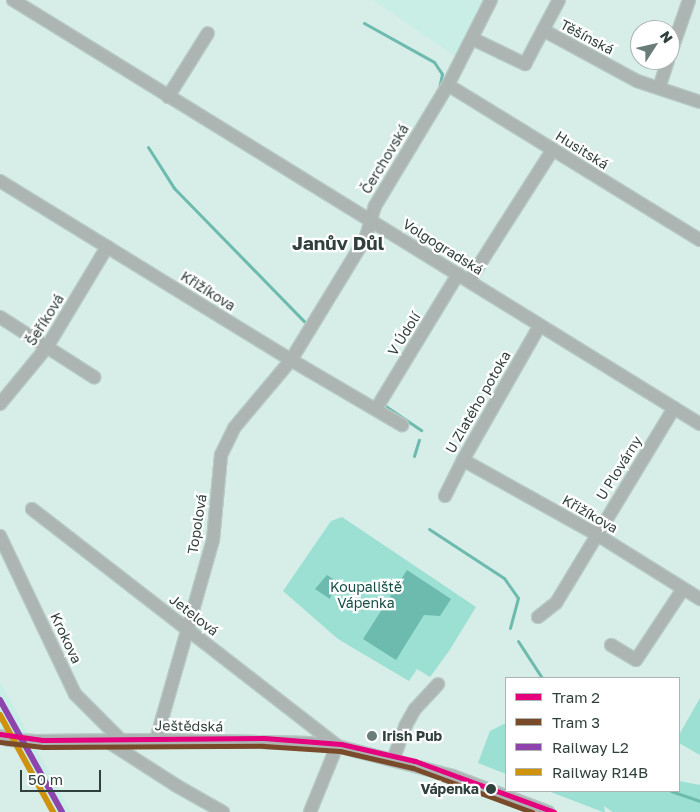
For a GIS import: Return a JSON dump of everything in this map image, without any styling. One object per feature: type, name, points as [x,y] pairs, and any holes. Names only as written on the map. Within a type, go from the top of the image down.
[{"type":"street","name":"Volgogradská","points":[[13,0],[700,424]]},
{"type":"street","name":"Čerchovská","points":[[290,360],[366,237],[375,206],[448,85],[492,0]]},
{"type":"street","points":[[473,39],[526,64],[559,0]]},
{"type":"street","points":[[680,26],[689,0]]},
{"type":"street","name":"Těšínská","points":[[543,30],[637,81],[700,102]]},
{"type":"street","points":[[168,97],[208,33]]},
{"type":"street","points":[[659,88],[665,70]]},
{"type":"street","name":"Husitská","points":[[448,85],[700,240]]},
{"type":"street","name":"V Údolí","points":[[376,409],[464,277],[553,149]]},
{"type":"street","name":"Křižíkova","points":[[0,181],[290,360],[402,425]]},
{"type":"street","name":"Šeříková","points":[[0,404],[47,347],[106,246]]},
{"type":"street","points":[[0,317],[94,376]]},
{"type":"street","name":"U Zlatého potoka","points":[[445,496],[462,460],[540,324]]},
{"type":"street","name":"Topolová","points":[[156,740],[213,540],[221,455],[234,428],[290,360]]},
{"type":"street","name":"U Plovárny","points":[[538,617],[556,603],[596,534],[674,408]]},
{"type":"street","name":"Křižíkova","points":[[462,460],[596,534],[700,599]]},
{"type":"street","name":"Jetelová","points":[[32,510],[188,628],[337,746]]},
{"type":"street","name":"Krokova","points":[[0,536],[75,694],[122,741]]},
{"type":"street","points":[[611,645],[636,660],[682,589]]},
{"type":"street","points":[[393,760],[406,724],[415,709],[438,684]]},
{"type":"street","name":"Ještědská","points":[[0,736],[9,740],[36,741],[156,740],[312,743],[337,746],[453,776],[548,812]]},
{"type":"street","points":[[107,741],[177,786],[223,812]]},
{"type":"street","points":[[310,812],[337,746]]},
{"type":"shaded area","points":[[373,0],[482,0],[455,56]]},
{"type":"shaded area","points":[[407,570],[451,599],[440,616],[424,615],[396,660],[363,639]]},
{"type":"shaded area","points":[[327,575],[336,581],[330,599],[315,589]]},
{"type":"shaded area","points":[[0,682],[71,812],[53,812],[25,762],[0,730]]},
{"type":"green space","name":"Koupaliště Vápenka","points":[[342,517],[476,607],[449,651],[430,677],[417,669],[409,681],[338,639],[283,591],[331,521]]},
{"type":"green space","points":[[700,698],[700,755],[680,744],[680,733]]},
{"type":"green space","points":[[505,724],[505,774],[478,763],[490,731]]},
{"type":"green space","points":[[680,781],[700,785],[700,812],[613,812],[604,806],[605,812],[551,792],[680,792]]},
{"type":"waterway","points":[[364,23],[434,62],[442,74],[439,88]]},
{"type":"waterway","points":[[148,147],[174,188],[304,321]]},
{"type":"waterway","points":[[384,405],[421,430]]},
{"type":"waterway","points":[[414,456],[419,440]]},
{"type":"waterway","points":[[429,529],[504,578],[518,598],[510,628]]},
{"type":"waterway","points":[[518,641],[541,677]]},
{"type":"waterway","points":[[674,792],[700,801]]},
{"type":"tram line","name":"2","points":[[0,734],[43,740],[264,738],[341,744],[415,761],[554,812]]},
{"type":"tram line","name":"3","points":[[0,742],[43,747],[264,746],[340,751],[413,768],[532,812]]},
{"type":"rail line","name":"L2","points":[[0,700],[62,812]]},
{"type":"rail line","name":"R14B","points":[[0,715],[53,812]]},
{"type":"place","name":"Irish Pub","points":[[372,736]]},
{"type":"place","name":"Vápenka","points":[[491,789]]},
{"type":"district","name":"Janův Důl","points":[[338,243]]}]
